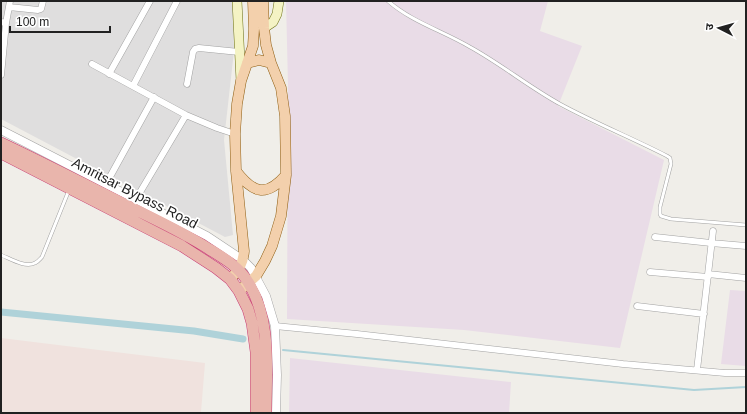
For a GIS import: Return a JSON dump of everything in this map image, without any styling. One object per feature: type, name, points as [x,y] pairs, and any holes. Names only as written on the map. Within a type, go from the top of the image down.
[{"type":"highway","name":"Amritsar Bypass Road","points":[[1,142],[189,236],[227,260],[241,265],[252,279],[265,332],[267,353],[266,413]]},
{"type":"highway","name":"Amritsar Bypass Road","points":[[1,153],[182,246],[216,268],[230,280],[239,291],[248,309],[252,323],[256,374],[256,413]]},
{"type":"main road","points":[[230,280],[241,265],[244,251],[236,171],[235,134],[240,81],[237,1]]},
{"type":"main road","points":[[240,81],[253,46],[253,1]]},
{"type":"main road","points":[[239,291],[252,279],[265,261],[272,246],[281,216],[286,175],[284,109],[281,88],[266,45],[263,1]]},
{"type":"main road","points":[[264,28],[273,22],[277,14],[279,1]]},
{"type":"main road","points":[[247,63],[259,60],[271,62]]},
{"type":"main road","points":[[236,171],[242,180],[249,186],[262,190],[275,186],[286,175]]},
{"type":"street","points":[[1,75],[4,22],[9,4],[38,10],[41,9],[43,1]]},
{"type":"street","points":[[109,74],[150,1]]},
{"type":"street","points":[[133,86],[177,1]]},
{"type":"street","points":[[187,84],[194,49],[199,48],[239,52]]},
{"type":"street","points":[[92,64],[186,115],[235,134]]},
{"type":"street","points":[[106,184],[154,97]]},
{"type":"street","points":[[136,199],[186,115]]},
{"type":"street","points":[[1,130],[207,236],[241,265]]},
{"type":"street","points":[[697,370],[713,231]]},
{"type":"street","points":[[655,237],[746,246]]},
{"type":"street","points":[[650,272],[746,278]]},
{"type":"street","points":[[252,279],[266,296],[275,326],[277,375],[276,413]]},
{"type":"street","points":[[637,306],[704,314]]},
{"type":"street","points":[[275,326],[364,334],[623,364],[746,373]]},
{"type":"lane","points":[[388,1],[412,18],[471,47],[560,104],[670,158],[671,164],[660,207],[660,214],[662,216],[671,219],[746,225]]},
{"type":"lane","points":[[1,255],[19,263],[30,265],[37,263],[42,257],[70,188]]},
{"type":"shaded area","points":[[1,1],[233,1],[234,51],[224,140],[233,235],[225,237],[1,119]]},
{"type":"shaded area","points":[[286,1],[548,1],[540,31],[582,46],[558,106],[664,160],[620,348],[464,330],[287,319],[288,85]]},
{"type":"shaded area","points":[[730,290],[746,291],[746,366],[721,364]]},
{"type":"shaded area","points":[[1,338],[205,363],[201,412],[210,413],[1,413]]},
{"type":"shaded area","points":[[290,358],[511,382],[509,413],[289,413]]},
{"type":"waterway","points":[[1,312],[194,331],[243,339]]},
{"type":"waterway","points":[[283,350],[694,390],[746,387]]}]
